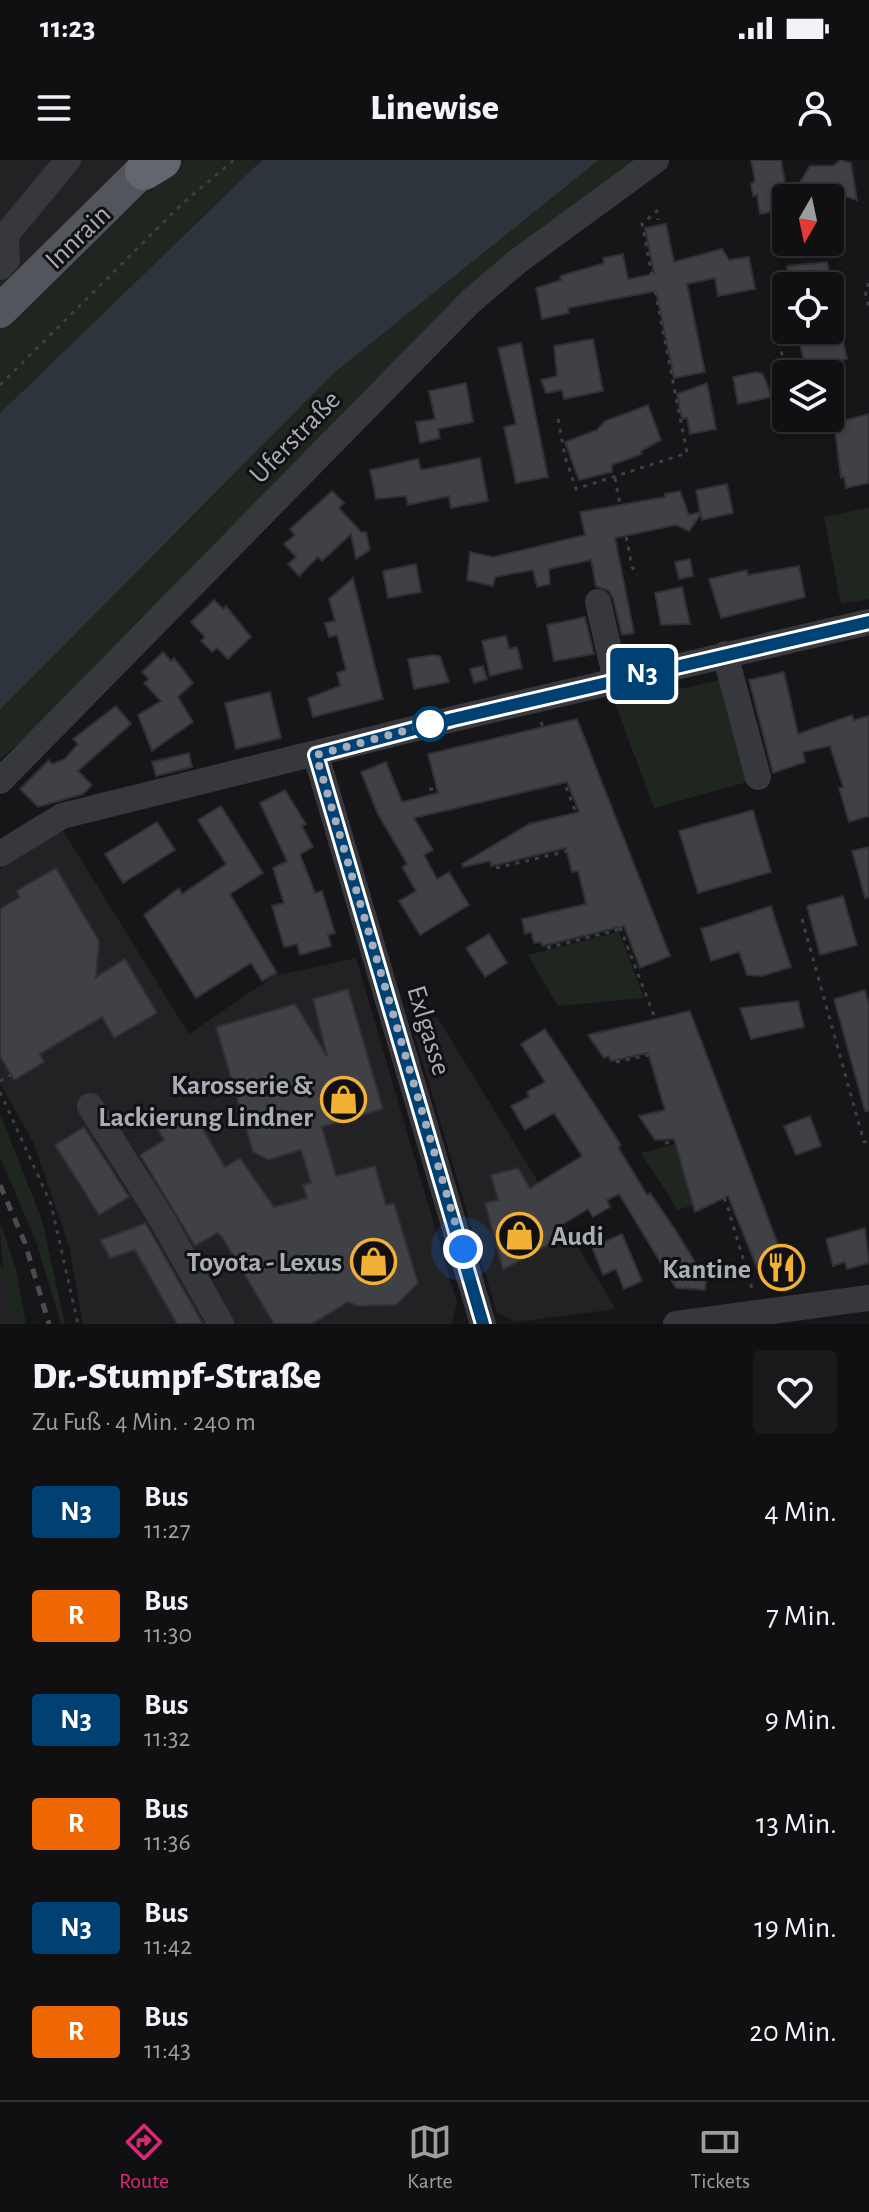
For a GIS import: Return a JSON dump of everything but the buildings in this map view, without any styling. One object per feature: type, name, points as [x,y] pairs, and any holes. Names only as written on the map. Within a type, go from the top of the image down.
[{"type":"main road","name":"Innrain","points":[[0,311],[153,164]]},
{"type":"street","points":[[0,267],[7,260],[3,239],[68,160]]},
{"type":"street","name":"Uferstraße","points":[[0,781],[471,301],[518,261],[656,160]]},
{"type":"street","points":[[598,602],[616,680]]},
{"type":"street","points":[[0,854],[44,824],[62,816],[616,680],[869,622]]},
{"type":"street","points":[[725,654],[758,777]]},
{"type":"street","name":"Exlgasse","points":[[316,755],[483,1324]]},
{"type":"street","points":[[90,1106],[160,1216],[221,1324]]},
{"type":"street","points":[[676,1324],[789,1317],[869,1298]]},
{"type":"path","points":[[0,385],[183,203],[234,160]]},
{"type":"path","points":[[558,419],[565,457],[576,489],[687,453],[642,224],[657,211],[658,220]]},
{"type":"path","points":[[869,283],[865,290],[869,310]]},
{"type":"path","points":[[615,478],[632,567],[638,575]]},
{"type":"path","points":[[539,718],[728,1208],[754,1295]]},
{"type":"path","points":[[429,789],[444,790],[557,764]]},
{"type":"path","points":[[496,868],[589,846]]},
{"type":"path","points":[[802,919],[864,1142],[869,1141]]},
{"type":"path","points":[[547,948],[621,929]]},
{"type":"path","points":[[616,1062],[668,1051]]},
{"type":"path","points":[[0,1081],[11,1075]]},
{"type":"path","points":[[0,1092],[51,1204],[78,1324]]},
{"type":"path","points":[[665,1143],[700,1136]]},
{"type":"shaded area","points":[[0,160],[184,160],[0,336]]},
{"type":"shaded area","points":[[184,160],[262,160],[0,413],[0,336]]},
{"type":"shaded area","points":[[262,160],[599,160],[334,373],[0,710],[0,413]]},
{"type":"shaded area","points":[[599,160],[639,160],[85,686],[0,759],[0,710],[334,373]]},
{"type":"shaded area","points":[[869,508],[869,599],[841,604],[824,517]]},
{"type":"shaded area","points":[[720,680],[747,782],[654,808],[615,703]]},
{"type":"shaded area","points":[[62,829],[189,1034],[274,976],[356,958],[457,1303],[452,1324],[83,1324],[69,1246],[34,1144],[0,1083],[0,869]]},
{"type":"shaded area","points":[[619,932],[644,998],[558,1006],[528,955]]},
{"type":"shaded area","points":[[437,1017],[616,1309],[516,1322],[497,1313],[413,1030],[421,1019]]},
{"type":"shaded area","points":[[0,1114],[42,1220],[65,1324],[61,1324],[36,1241],[0,1157]]},
{"type":"shaded area","points":[[675,1144],[693,1205],[678,1210],[641,1153]]},
{"type":"shaded area","points":[[0,1221],[16,1270],[26,1324],[9,1324]]},
{"type":"shaded area","points":[[0,1262],[7,1281],[9,1324],[0,1324]]},
{"type":"railway","points":[[0,1185],[25,1243],[49,1324]]},
{"type":"bus line","name":"N3","points":[[483,1324],[316,755],[453,719],[869,622]]},
{"type":"place","name":"Karosserie & Lackierung Lindner","points":[[344,1100]]},
{"type":"place","name":"Audi","points":[[520,1235]]},
{"type":"place","name":"Toyota - Lexus","points":[[373,1261]]},
{"type":"place","name":"Kantine","points":[[782,1268]]},
{"type":"route","points":[[430,724],[316,755],[463,1249]]}]
